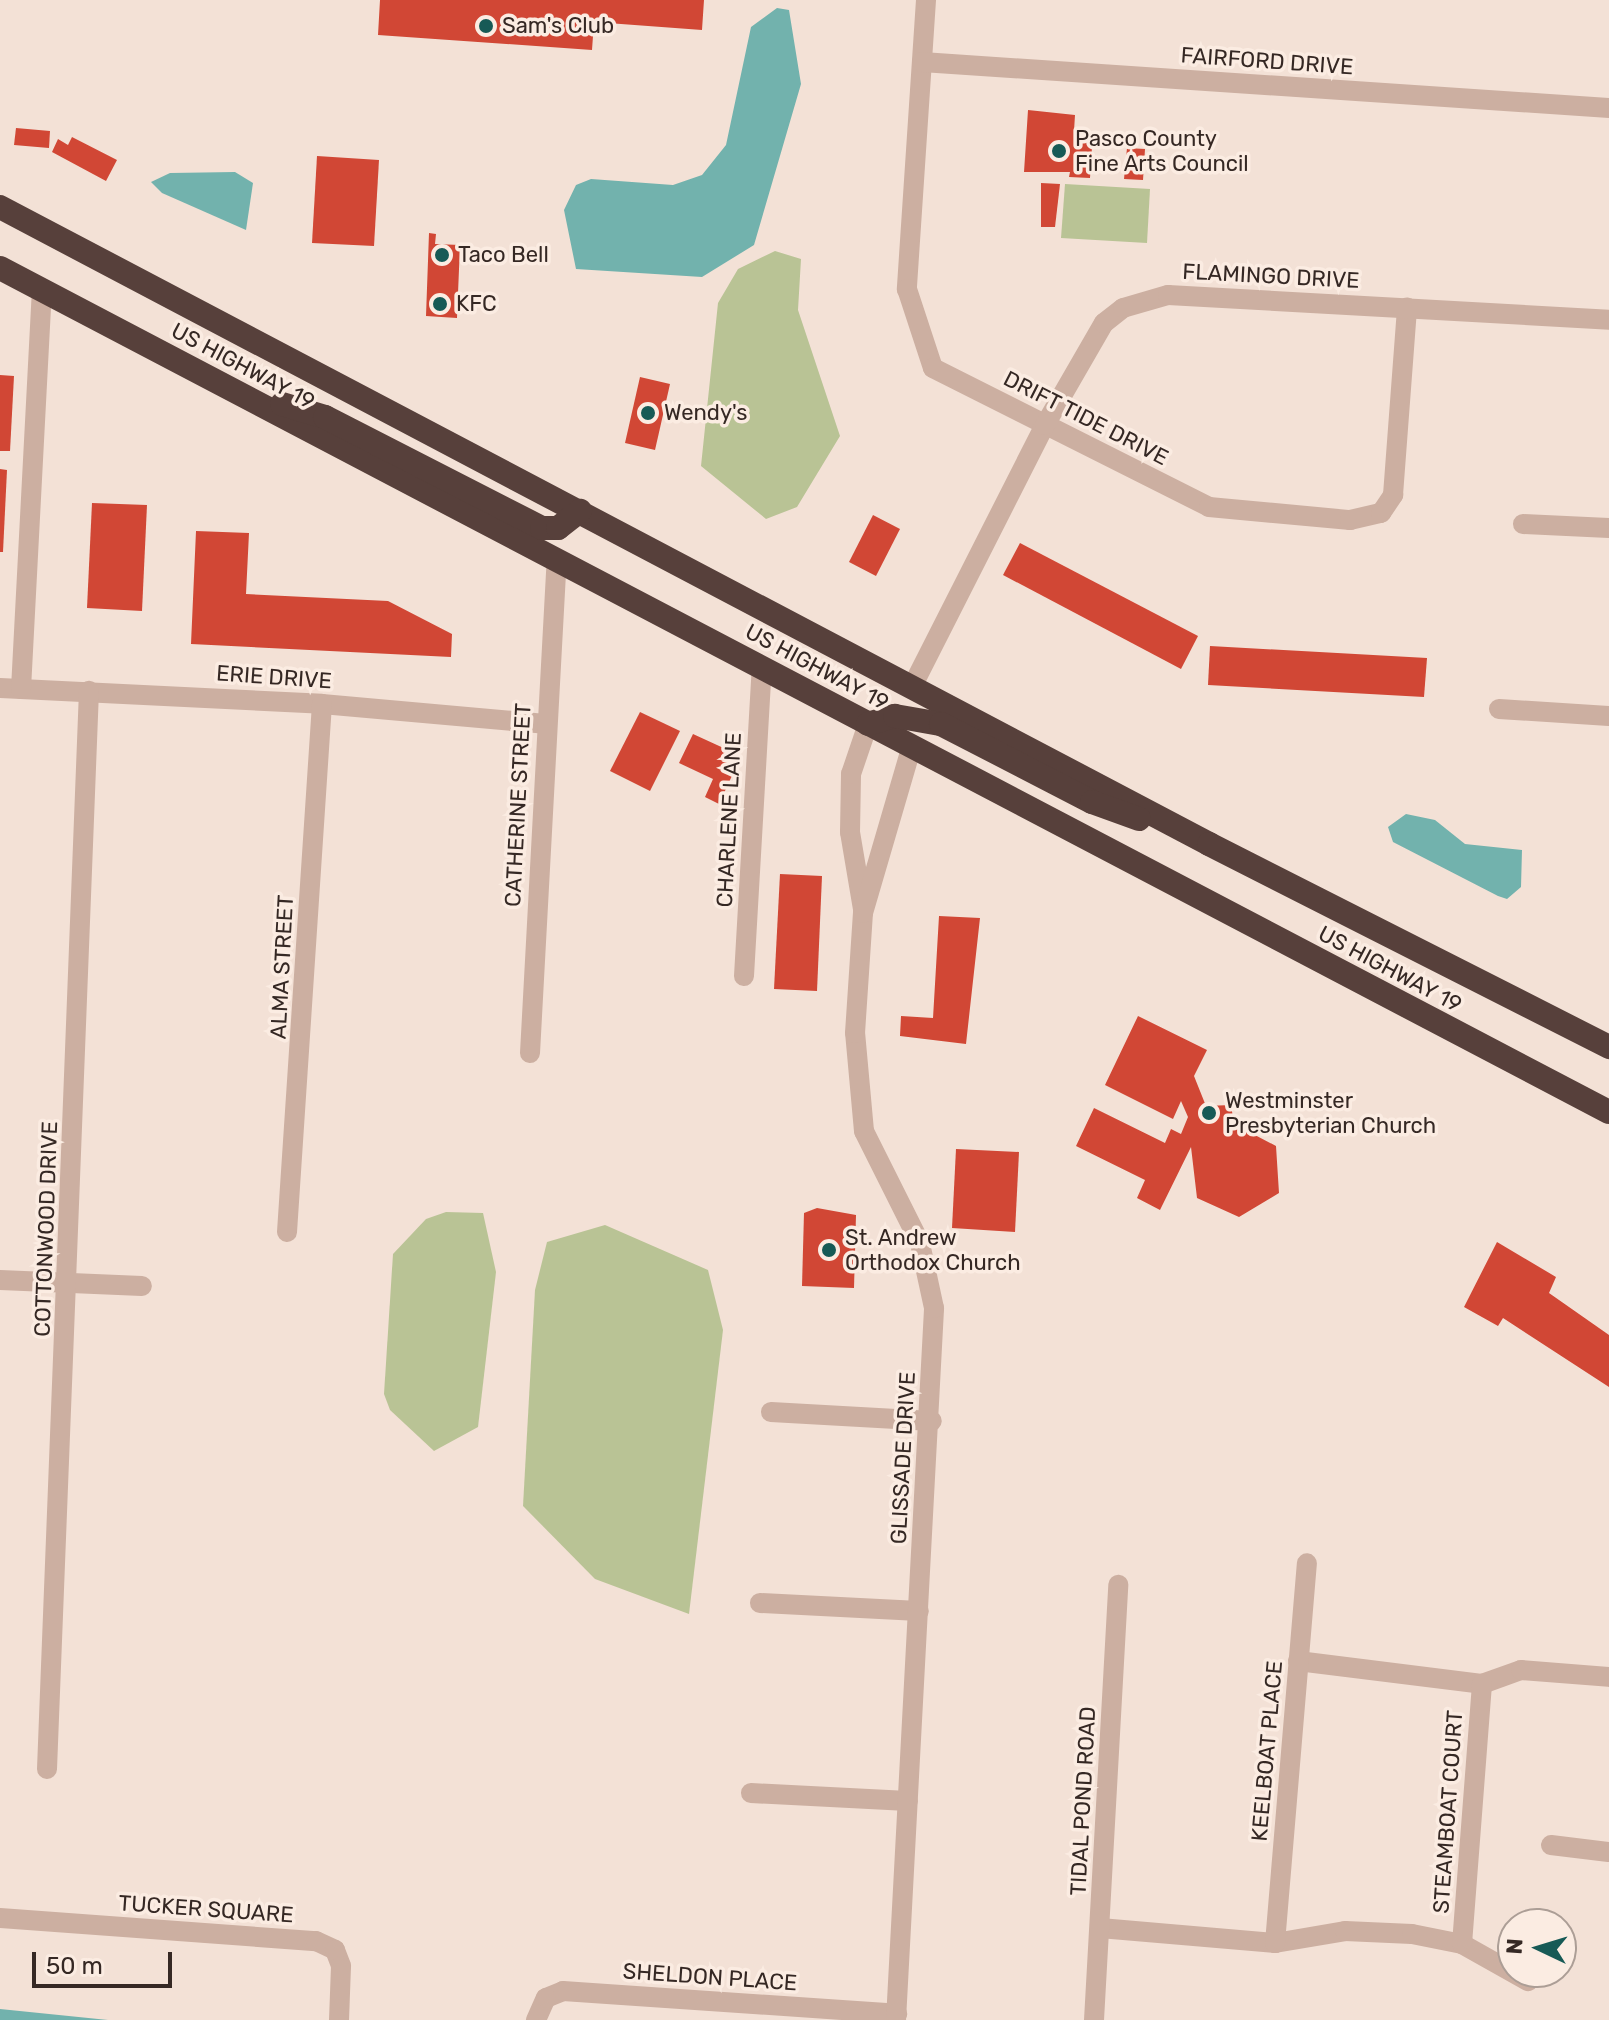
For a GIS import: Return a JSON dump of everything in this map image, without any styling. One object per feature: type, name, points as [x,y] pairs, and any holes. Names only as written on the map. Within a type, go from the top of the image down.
[{"type":"highway","name":"US HIGHWAY 19","points":[[0,207],[914,683],[1209,844],[1609,1047]]},
{"type":"highway","name":"US HIGHWAY 19","points":[[0,268],[762,667],[911,749],[1609,1112]]},
{"type":"highway","points":[[234,390],[325,417],[542,528],[558,528],[580,511]]},
{"type":"highway","points":[[868,724],[895,716],[941,724],[1092,802],[1209,844]]},
{"type":"street","name":"DRIFT TIDE DRIVE","points":[[926,0],[907,289],[917,330],[933,368],[1209,507],[1350,520],[1381,513],[1393,495],[1407,308]]},
{"type":"street","name":"FAIRFORD DRIVE","points":[[922,62],[1609,108]]},
{"type":"street","points":[[21,689],[42,290]]},
{"type":"street","name":"FLAMINGO DRIVE","points":[[914,683],[1045,425],[1104,323],[1145,300],[1168,295],[1609,320]]},
{"type":"street","points":[[1523,524],[1609,528]]},
{"type":"street","name":"CATHERINE STREET","points":[[530,1053],[545,724],[557,561]]},
{"type":"street","name":"CHARLENE LANE","points":[[744,976],[762,667]]},
{"type":"street","name":"ERIE DRIVE","points":[[0,688],[322,704],[545,724]]},
{"type":"street","name":"COTTONWOOD DRIVE","points":[[47,1769],[69,1284],[89,691]]},
{"type":"street","name":"ALMA STREET","points":[[287,1232],[322,704]]},
{"type":"street","points":[[1499,709],[1609,716]]},
{"type":"street","name":"GLISSADE DRIVE","points":[[868,724],[851,774],[850,832],[863,913],[857,1091],[864,1131],[931,1275],[932,1421],[896,2017]]},
{"type":"street","name":"GLISSADE DRIVE","points":[[863,913],[911,749]]},
{"type":"street","points":[[0,1280],[142,1286]]},
{"type":"street","points":[[771,1412],[932,1421]]},
{"type":"street","name":"KEELBOAT PLACE","points":[[1275,1943],[1307,1563]]},
{"type":"street","name":"TIDAL POND ROAD","points":[[1094,2020],[1118,1585]]},
{"type":"street","points":[[760,1603],[919,1611]]},
{"type":"street","points":[[1298,1661],[1482,1684],[1521,1670],[1609,1677]]},
{"type":"street","name":"STEAMBOAT COURT","points":[[1462,1944],[1482,1684]]},
{"type":"street","points":[[751,1793],[908,1801]]},
{"type":"street","points":[[1551,1845],[1609,1852]]},
{"type":"street","name":"TUCKER SQUARE","points":[[0,1918],[316,1941],[335,1950],[341,1966],[339,2020]]},
{"type":"street","points":[[1100,1928],[1275,1943],[1345,1931],[1462,1944],[1497,1964]]},
{"type":"street","name":"SHELDON PLACE","points":[[536,2020],[546,1998],[563,1991],[896,2017]]},
{"type":"green space","points":[[1065,184],[1150,189],[1147,243],[1061,238]]},
{"type":"green space","points":[[775,251],[801,259],[798,310],[840,436],[797,507],[766,519],[701,466],[718,303],[738,269]]},
{"type":"green space","points":[[446,1212],[483,1213],[496,1272],[478,1427],[434,1451],[390,1410],[384,1394],[393,1254],[426,1219]]},
{"type":"green space","points":[[605,1225],[708,1270],[723,1330],[689,1614],[595,1579],[523,1506],[535,1290],[547,1242]]},
{"type":"water","points":[[777,8],[789,10],[801,84],[754,245],[702,277],[576,269],[564,210],[576,185],[591,179],[673,185],[702,175],[726,145],[751,27]]},
{"type":"water","points":[[235,172],[253,183],[246,230],[162,193],[151,182],[170,173]]},
{"type":"water","points":[[1406,814],[1435,820],[1465,844],[1522,850],[1521,887],[1507,899],[1498,896],[1393,842],[1388,827]]},
{"type":"water","points":[[0,2009],[108,2020],[0,2020]]},
{"type":"building","name":"Sam's Club","points":[[380,0],[704,0],[702,30],[594,22],[592,50],[378,35]]},
{"type":"building","name":"Pasco County Fine Arts Council","points":[[1028,110],[1075,115],[1074,131],[1093,132],[1090,178],[1069,177],[1070,172],[1024,172]]},
{"type":"building","points":[[16,128],[50,131],[49,148],[14,145]]},
{"type":"building","points":[[72,137],[117,160],[106,181],[52,152],[58,139],[68,145]]},
{"type":"building","points":[[1127,148],[1145,149],[1143,180],[1124,179]]},
{"type":"building","points":[[317,156],[379,160],[374,246],[312,243]]},
{"type":"building","points":[[1041,183],[1060,184],[1055,227],[1041,227]]},
{"type":"building","points":[[429,233],[436,234],[435,244],[460,245],[457,318],[426,316]]},
{"type":"building","points":[[0,375],[14,376],[10,451],[0,451]]},
{"type":"building","name":"Wendy's","points":[[640,377],[670,384],[655,450],[625,443]]},
{"type":"building","points":[[0,469],[7,470],[3,552],[0,552]]},
{"type":"building","points":[[92,503],[147,505],[142,611],[87,608]]},
{"type":"building","points":[[873,515],[900,529],[876,576],[849,562]]},
{"type":"building","points":[[196,531],[249,533],[246,594],[388,601],[452,634],[451,657],[191,644]]},
{"type":"building","points":[[1020,543],[1198,636],[1181,669],[1003,575]]},
{"type":"building","points":[[1210,646],[1427,658],[1424,697],[1208,685]]},
{"type":"building","points":[[640,712],[680,731],[650,791],[610,771]]},
{"type":"building","points":[[693,734],[741,756],[719,804],[705,797],[713,779],[679,763]]},
{"type":"building","points":[[780,874],[822,876],[817,991],[774,989]]},
{"type":"building","points":[[939,916],[980,918],[966,1044],[900,1036],[901,1016],[933,1018]]},
{"type":"building","name":"Westminster Presbyterian Church","points":[[1138,1016],[1207,1050],[1194,1076],[1206,1106],[1231,1105],[1234,1124],[1276,1146],[1279,1193],[1239,1217],[1197,1198],[1191,1147],[1160,1210],[1137,1198],[1145,1180],[1076,1146],[1094,1108],[1165,1143],[1171,1129],[1181,1134],[1188,1117],[1181,1101],[1173,1119],[1105,1085]]},
{"type":"building","points":[[956,1149],[1019,1152],[1015,1232],[952,1228]]},
{"type":"building","name":"St. Andrew Orthodox Church","points":[[817,1208],[856,1215],[854,1288],[802,1286],[804,1213]]},
{"type":"building","points":[[1497,1242],[1556,1277],[1549,1293],[1609,1335],[1609,1387],[1503,1318],[1498,1326],[1464,1307]]},
{"type":"place","name":"Sam's Club","points":[[486,26]]},
{"type":"place","name":"Pasco County Fine Arts Council","points":[[1059,151]]},
{"type":"place","name":"Taco Bell","points":[[442,255]]},
{"type":"place","name":"KFC","points":[[440,304]]},
{"type":"place","name":"Wendy's","points":[[648,413]]},
{"type":"place","name":"Westminster Presbyterian Church","points":[[1209,1113]]},
{"type":"place","name":"St. Andrew Orthodox Church","points":[[829,1250]]}]
